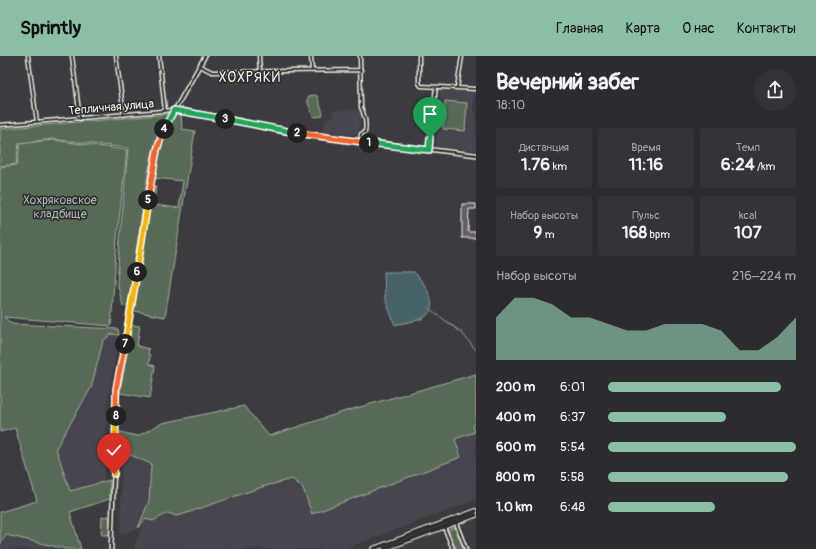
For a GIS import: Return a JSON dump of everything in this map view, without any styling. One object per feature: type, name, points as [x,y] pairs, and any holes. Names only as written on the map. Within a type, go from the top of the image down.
[{"type":"main road","points":[[373,549],[476,511]]},
{"type":"main road","points":[[384,549],[476,515]]},
{"type":"street","points":[[28,56],[37,122]]},
{"type":"street","points":[[72,56],[80,119]]},
{"type":"street","points":[[116,56],[124,115]]},
{"type":"street","points":[[159,56],[165,111]]},
{"type":"street","points":[[111,549],[116,389],[157,150],[164,129],[205,56]]},
{"type":"street","points":[[259,56],[260,72]]},
{"type":"street","points":[[311,56],[312,71]]},
{"type":"street","points":[[360,56],[361,107],[364,113],[366,128],[365,132],[361,134],[360,142]]},
{"type":"street","points":[[419,56],[420,86],[476,89]]},
{"type":"street","points":[[457,88],[462,56]]},
{"type":"street","points":[[200,66],[212,72],[361,70]]},
{"type":"street","points":[[429,150],[436,87]]},
{"type":"street","name":"Тепличная улица","points":[[0,126],[174,110],[282,131],[360,142],[476,155]]},
{"type":"street","points":[[456,522],[466,549]]},
{"type":"street","points":[[444,527],[452,549]]},
{"type":"shaded area","points":[[440,90],[475,92],[473,111],[476,112],[476,151],[436,146]]},
{"type":"shaded area","points":[[360,109],[361,116],[358,134],[322,132],[326,119],[333,116],[332,111]]},
{"type":"shaded area","points":[[112,334],[119,335],[107,406],[104,482],[70,491],[56,448],[91,388],[103,341]]},
{"type":"shaded area","points":[[476,423],[476,500],[344,549],[133,549],[146,519],[153,521],[168,513],[176,516],[262,487],[293,479],[303,488],[313,513],[461,457],[455,439],[475,432],[473,424]]},
{"type":"shaded area","points":[[122,451],[151,464],[149,501],[138,528],[120,535]]},
{"type":"shaded area","points":[[6,535],[66,549],[0,549],[0,545]]},
{"type":"green space","points":[[309,96],[317,96],[323,113],[322,116],[313,116],[307,100]]},
{"type":"green space","points":[[445,101],[467,103],[465,131],[443,129]]},
{"type":"green space","points":[[176,112],[181,113],[182,129],[195,131],[165,317],[134,311],[153,186],[156,186],[154,205],[179,208],[183,181],[154,178],[164,135]]},
{"type":"green space","points":[[170,114],[158,132],[148,172],[128,306],[123,306],[117,283],[128,148],[53,139],[19,143],[16,164],[0,166],[0,129]]},
{"type":"green space","name":"Хохряковское кладбище","points":[[53,140],[127,150],[117,238],[111,326],[4,317],[12,324],[118,329],[119,335],[112,334],[103,341],[91,388],[56,448],[70,491],[110,480],[110,499],[70,512],[81,549],[66,549],[6,535],[0,545],[0,512],[37,501],[15,428],[0,432],[0,167],[17,165],[20,144]]},
{"type":"green space","points":[[132,325],[140,326],[137,346],[149,349],[149,364],[155,366],[150,398],[120,393]]},
{"type":"green space","points":[[476,374],[476,423],[473,425],[475,432],[455,439],[461,457],[312,514],[303,488],[292,479],[262,487],[181,515],[176,516],[168,513],[153,521],[146,519],[138,528],[149,501],[151,464],[122,451],[119,432],[138,436],[162,423],[244,406],[269,436],[346,411]]},
{"type":"green space","points":[[108,516],[110,519],[110,533],[108,535],[103,535],[101,534],[102,517]]},
{"type":"green space","points":[[455,527],[464,549],[456,549],[448,530]]},
{"type":"water","points":[[384,272],[414,272],[429,294],[431,300],[430,312],[425,317],[415,321],[395,325],[385,299]]},
{"type":"building","points":[[462,204],[476,204],[476,209],[469,209],[468,232],[476,232],[476,238],[462,238]]},
{"type":"waterway","points":[[431,310],[461,332],[476,350]]},
{"type":"district","name":"ХОХРЯКИ","points":[[250,77]]},
{"type":"route","points":[[114,474],[116,389],[152,172],[164,129],[174,110],[265,126],[282,131],[429,150],[430,138]]}]
